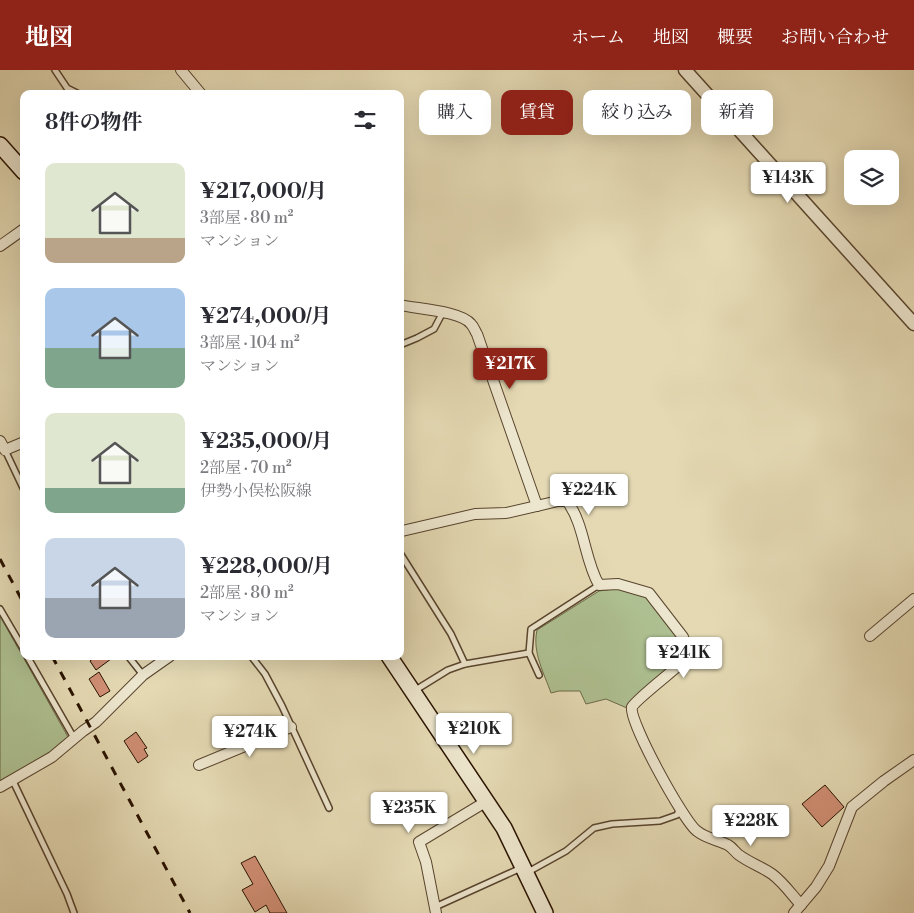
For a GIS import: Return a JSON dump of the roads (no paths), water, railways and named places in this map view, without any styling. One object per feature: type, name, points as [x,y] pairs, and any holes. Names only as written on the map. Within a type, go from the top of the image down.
[{"type":"main road","points":[[0,145],[20,168]]},
{"type":"main road","points":[[392,660],[504,828],[543,912]]},
{"type":"street","points":[[181,70],[196,90]]},
{"type":"street","points":[[685,70],[914,324]]},
{"type":"street","points":[[0,246],[20,232]]},
{"type":"street","points":[[404,306],[443,312],[465,319],[471,324],[477,334],[537,506]]},
{"type":"street","points":[[3,445],[20,443]]},
{"type":"street","points":[[404,530],[475,514],[506,513],[558,501],[567,501],[574,511],[593,575],[599,585],[618,584],[649,593],[683,638],[686,645],[686,659],[636,702],[632,708],[633,719],[647,750],[688,821],[697,831],[730,846],[738,855],[773,875],[798,909],[816,887],[829,866],[852,807],[914,760]]},
{"type":"street","points":[[870,636],[914,599]]},
{"type":"street","points":[[0,787],[52,758],[74,738],[96,722],[143,675],[164,660]]},
{"type":"street","points":[[199,765],[291,727]]},
{"type":"street","points":[[436,910],[426,862],[419,842],[487,801]]},
{"type":"lane","points":[[56,70],[67,88],[71,90]]},
{"type":"lane","points":[[404,343],[434,330],[443,312]]},
{"type":"lane","points":[[3,445],[20,481]]},
{"type":"lane","points":[[404,559],[451,634],[465,664]]},
{"type":"lane","points":[[539,675],[529,653],[531,629],[599,585]]},
{"type":"lane","points":[[0,609],[20,643]]},
{"type":"lane","points":[[414,691],[448,670],[465,664],[529,653]]},
{"type":"lane","points":[[29,660],[74,738]]},
{"type":"lane","points":[[131,660],[143,675]]},
{"type":"lane","points":[[254,660],[265,674],[329,808]]},
{"type":"lane","points":[[13,780],[67,894],[74,913]]},
{"type":"lane","points":[[436,910],[566,850],[594,828],[612,824],[660,821],[676,815],[680,808]]},
{"type":"railway","points":[[0,559],[20,596]]},
{"type":"railway","points":[[54,660],[190,913]]}]
